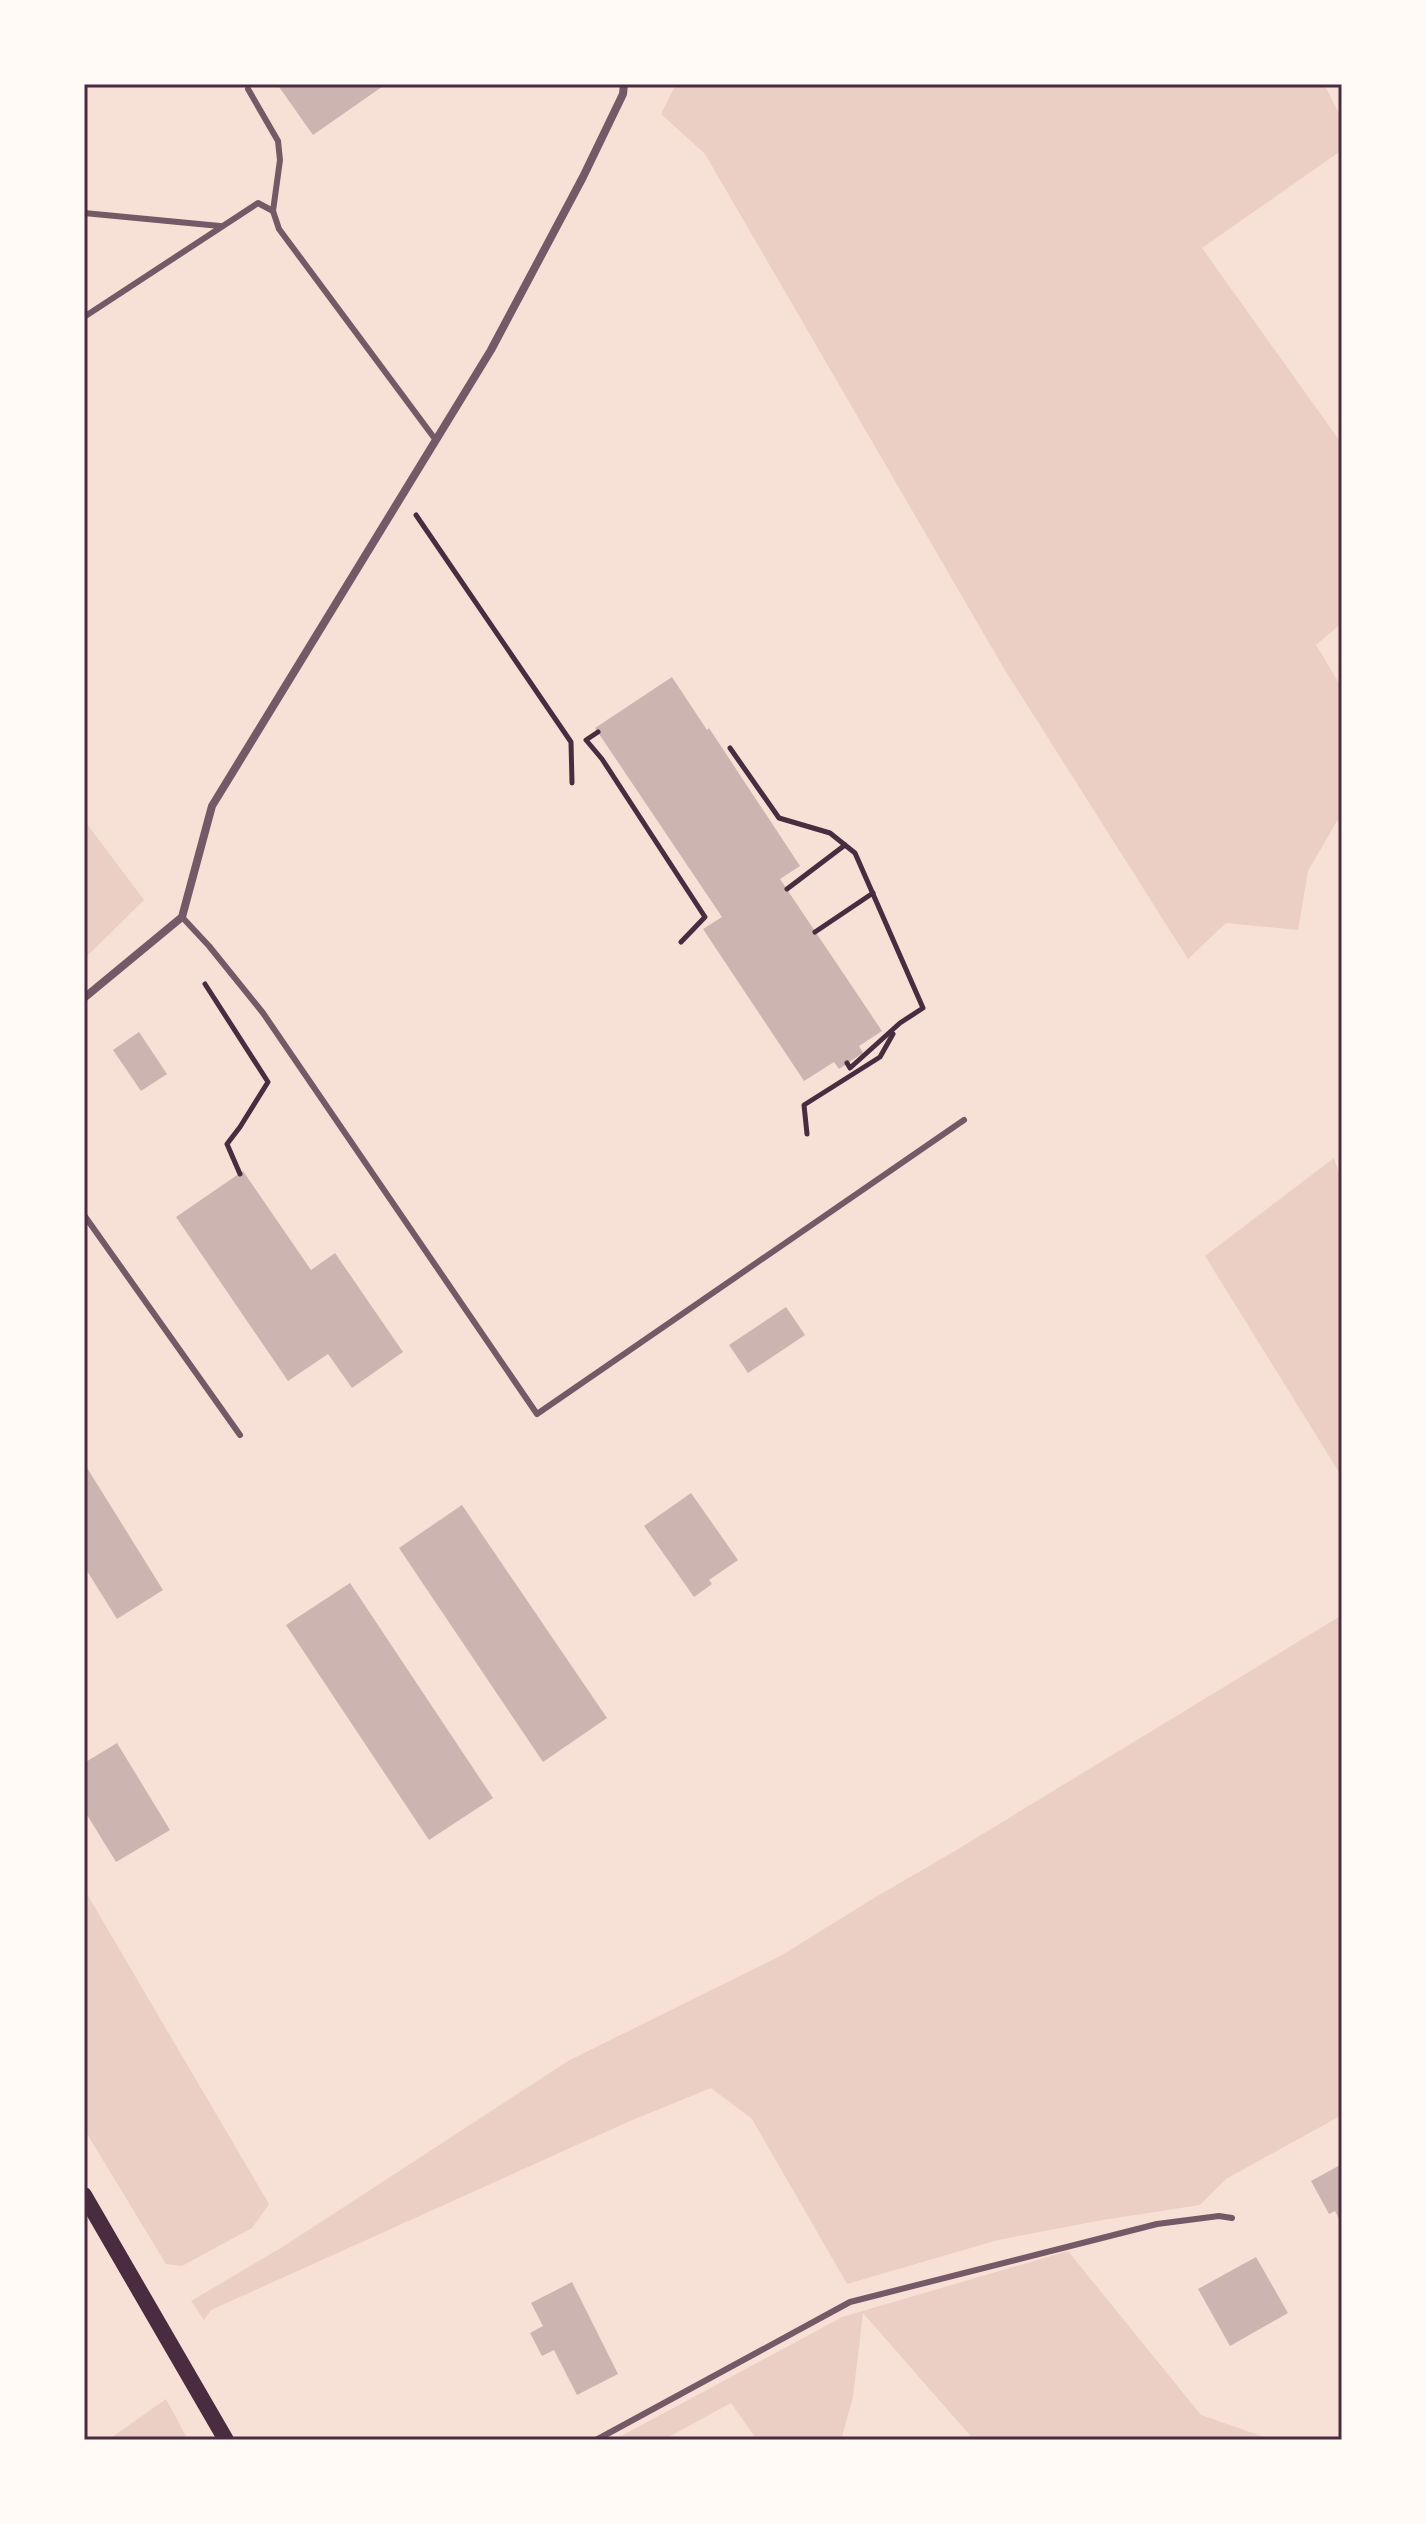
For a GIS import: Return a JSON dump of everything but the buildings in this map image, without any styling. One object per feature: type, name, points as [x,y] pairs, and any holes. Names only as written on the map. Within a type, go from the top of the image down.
[{"type":"main road","points":[[84,2195],[226,2440]]},
{"type":"street","points":[[84,998],[182,917],[212,806],[491,350],[576,191],[623,94],[624,84]]},
{"type":"lane","points":[[248,89],[278,141],[280,160],[273,211],[279,229],[435,439]]},
{"type":"lane","points":[[84,317],[258,203],[273,211]]},
{"type":"lane","points":[[84,213],[222,226]]},
{"type":"lane","points":[[182,917],[263,1013],[537,1414],[964,1120]]},
{"type":"lane","points":[[84,1215],[240,1435]]},
{"type":"lane","points":[[596,2440],[850,2302],[1157,2224],[1219,2216],[1232,2218]]},
{"type":"path","points":[[402,494],[571,742],[572,783]]},
{"type":"path","points":[[598,732],[586,740],[602,759],[705,917],[681,942]]},
{"type":"path","points":[[730,748],[779,818],[830,833],[855,853],[923,1008],[897,1026],[850,1068],[847,1063]]},
{"type":"path","points":[[787,889],[845,845]]},
{"type":"path","points":[[815,932],[873,893]]},
{"type":"path","points":[[209,946],[195,968],[268,1082],[227,1144],[240,1174]]},
{"type":"path","points":[[807,1134],[804,1105],[880,1057],[897,1026]]},
{"type":"shaded area","points":[[676,84],[1324,84],[1342,119],[1342,150],[1202,248],[1342,444],[1342,623],[1316,645],[1342,688],[1342,824],[1337,821],[1308,871],[1298,930],[1226,923],[1188,959],[1003,667],[705,154],[661,114]]},
{"type":"shaded area","points":[[84,820],[144,900],[84,959]]},
{"type":"shaded area","points":[[1334,1158],[1342,1182],[1342,1477],[1205,1256]]},
{"type":"shaded area","points":[[1342,1615],[1342,1942],[1338,1945],[1342,1950],[1342,2115],[1226,2179],[1200,2205],[998,2240],[847,2284],[752,2119],[711,2088],[630,2121],[211,2310],[204,2320],[191,2301],[284,2246],[568,2061],[782,1955]]},
{"type":"shaded area","points":[[84,1889],[269,2204],[252,2228],[182,2266],[166,2264],[84,2129]]},
{"type":"shaded area","points":[[1068,2251],[1201,2415],[1273,2440],[974,2440],[863,2313],[853,2397],[841,2440],[757,2440],[731,2403],[663,2440],[614,2440],[842,2317]]},
{"type":"shaded area","points":[[166,2399],[188,2440],[108,2440]]}]
